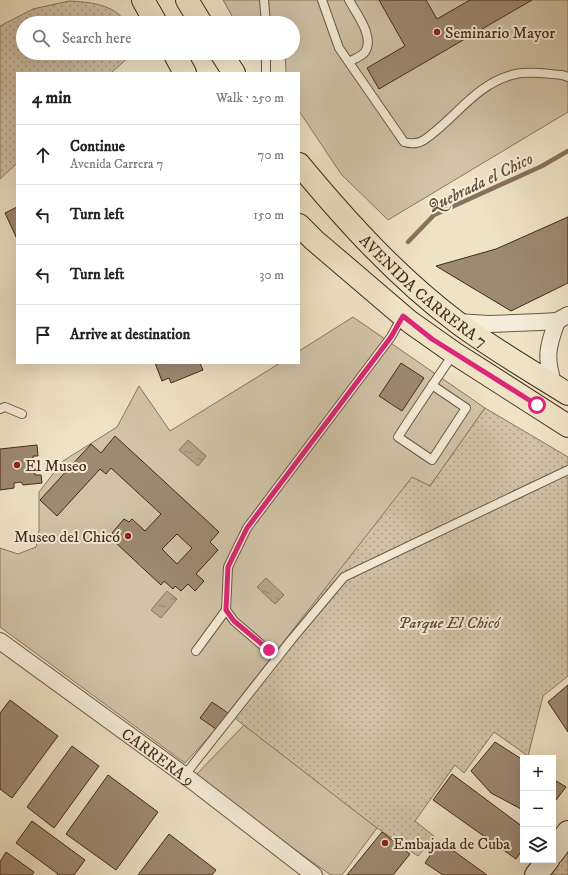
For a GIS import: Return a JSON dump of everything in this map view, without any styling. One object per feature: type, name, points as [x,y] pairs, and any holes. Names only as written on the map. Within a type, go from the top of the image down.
[{"type":"main road","points":[[143,0],[152,16]]},
{"type":"main road","points":[[187,0],[197,16]]},
{"type":"main road","points":[[226,60],[233,72]]},
{"type":"main road","name":"AVENIDA CARRERA 7","points":[[300,165],[340,214],[410,283],[458,322],[561,390]]},
{"type":"main road","name":"AVENIDA CARRERA 7","points":[[300,226],[314,240],[403,316],[454,353],[568,426]]},
{"type":"main road","points":[[556,849],[568,832]]},
{"type":"main road","points":[[536,875],[546,863]]},
{"type":"street","points":[[458,322],[489,324],[562,318]]},
{"type":"street","points":[[561,390],[547,359],[548,347],[562,318]]},
{"type":"street","name":"CARRERA 9","points":[[2,648],[184,776],[314,875]]},
{"type":"lane","points":[[264,0],[265,16]]},
{"type":"lane","points":[[322,0],[339,48],[404,142],[410,144],[424,140],[476,93],[497,82],[516,74],[562,75],[568,77]]},
{"type":"lane","points":[[349,0],[367,34],[368,45],[364,53],[349,62]]},
{"type":"lane","points":[[266,60],[266,72]]},
{"type":"lane","points":[[196,652],[226,610],[228,567],[247,528],[391,337],[403,316]]},
{"type":"lane","points":[[432,385],[466,408],[432,460],[398,437],[432,385],[454,353]]},
{"type":"lane","points":[[0,409],[5,407],[22,414]]},
{"type":"lane","points":[[184,776],[277,658],[344,577],[568,470]]},
{"type":"lane","points":[[226,610],[234,621],[277,658]]},
{"type":"green space","points":[[223,0],[568,0],[568,112],[388,220],[341,174],[300,112],[300,72],[286,72],[285,60],[300,60],[300,16],[232,16]]},
{"type":"green space","points":[[69,1],[85,2],[101,5],[120,16],[19,16],[33,9]]},
{"type":"green space","points":[[16,18],[16,60],[125,60],[112,72],[16,72],[16,164],[0,179],[0,26]]},
{"type":"green space","points":[[353,317],[485,408],[430,486],[412,478],[216,729],[185,763],[0,627],[0,548],[18,554],[36,547],[39,531],[39,492],[63,461],[117,427],[139,386],[170,431],[278,364],[300,364],[300,350]]},
{"type":"green space","name":"Parque El Chicó","points":[[485,408],[568,457],[568,676],[543,696],[528,755],[494,732],[464,773],[455,765],[415,821],[435,837],[418,856],[377,828],[228,713],[412,477],[430,486]]},
{"type":"green space","points":[[244,725],[377,828],[342,875],[331,875],[193,778]]},
{"type":"green space","points":[[568,845],[568,875],[546,875]]},
{"type":"water","points":[[188,440],[206,456],[198,466],[179,450]]},
{"type":"water","points":[[266,578],[284,595],[275,604],[257,587]]},
{"type":"water","points":[[167,591],[177,599],[161,618],[151,610]]},
{"type":"building","name":"Seminario Mayor","points":[[379,0],[426,0],[437,19],[470,0],[532,0],[379,89],[367,68],[405,46]]},
{"type":"building","points":[[16,208],[16,237],[5,213]]},
{"type":"building","points":[[568,217],[568,283],[511,311],[436,266],[496,249]]},
{"type":"building","points":[[401,363],[424,378],[402,411],[379,396]]},
{"type":"building","points":[[155,364],[200,364],[203,370],[171,383],[169,378],[162,381]]},
{"type":"building","points":[[115,436],[219,532],[210,542],[218,550],[196,574],[204,581],[195,591],[188,584],[181,591],[175,586],[173,589],[164,581],[161,585],[116,543],[119,539],[112,533],[124,519],[129,522],[132,519],[145,531],[161,514],[111,468],[106,474],[100,469],[57,516],[40,500],[91,444],[101,453]],"holes":[[[177,534],[192,548],[177,564],[162,549]]]},
{"type":"building","name":"El Museo","points":[[37,445],[38,456],[33,456],[35,475],[41,475],[42,483],[23,485],[21,482],[14,483],[14,488],[0,490],[0,449]]},
{"type":"building","points":[[568,685],[568,732],[548,702]]},
{"type":"building","points":[[10,700],[58,736],[12,798],[0,789],[0,713]]},
{"type":"building","points":[[212,702],[228,713],[216,729],[200,718]]},
{"type":"building","points":[[495,742],[520,758],[520,808],[491,793],[471,771]]},
{"type":"building","points":[[72,746],[99,766],[54,828],[27,807]]},
{"type":"building","points":[[452,774],[520,825],[520,853],[516,859],[433,800]]},
{"type":"building","points":[[108,775],[158,812],[116,870],[66,834]]},
{"type":"building","points":[[556,781],[566,787],[556,800]]},
{"type":"building","points":[[32,821],[85,860],[74,875],[57,875],[58,874],[16,843]]},
{"type":"building","name":"Embajada de Cuba","points":[[382,832],[410,854],[393,875],[347,875]]},
{"type":"building","points":[[169,834],[216,870],[212,875],[138,875]]},
{"type":"building","points":[[440,841],[487,875],[443,875],[425,863]]},
{"type":"building","points":[[6,852],[34,872],[32,875],[0,875],[0,862]]},
{"type":"waterway","name":"Quebrada el Chico","points":[[408,242],[434,215],[542,166],[568,151]]},
{"type":"place","name":"Seminario Mayor","points":[[437,32]]},
{"type":"place","name":"El Museo","points":[[17,465]]},
{"type":"place","name":"Museo del Chicó","points":[[128,536]]},
{"type":"place","name":"Embajada de Cuba","points":[[385,843]]},
{"type":"route","points":[[269,650],[234,621],[226,610],[228,567],[247,528],[394,333],[403,316],[432,339],[537,405]]}]
